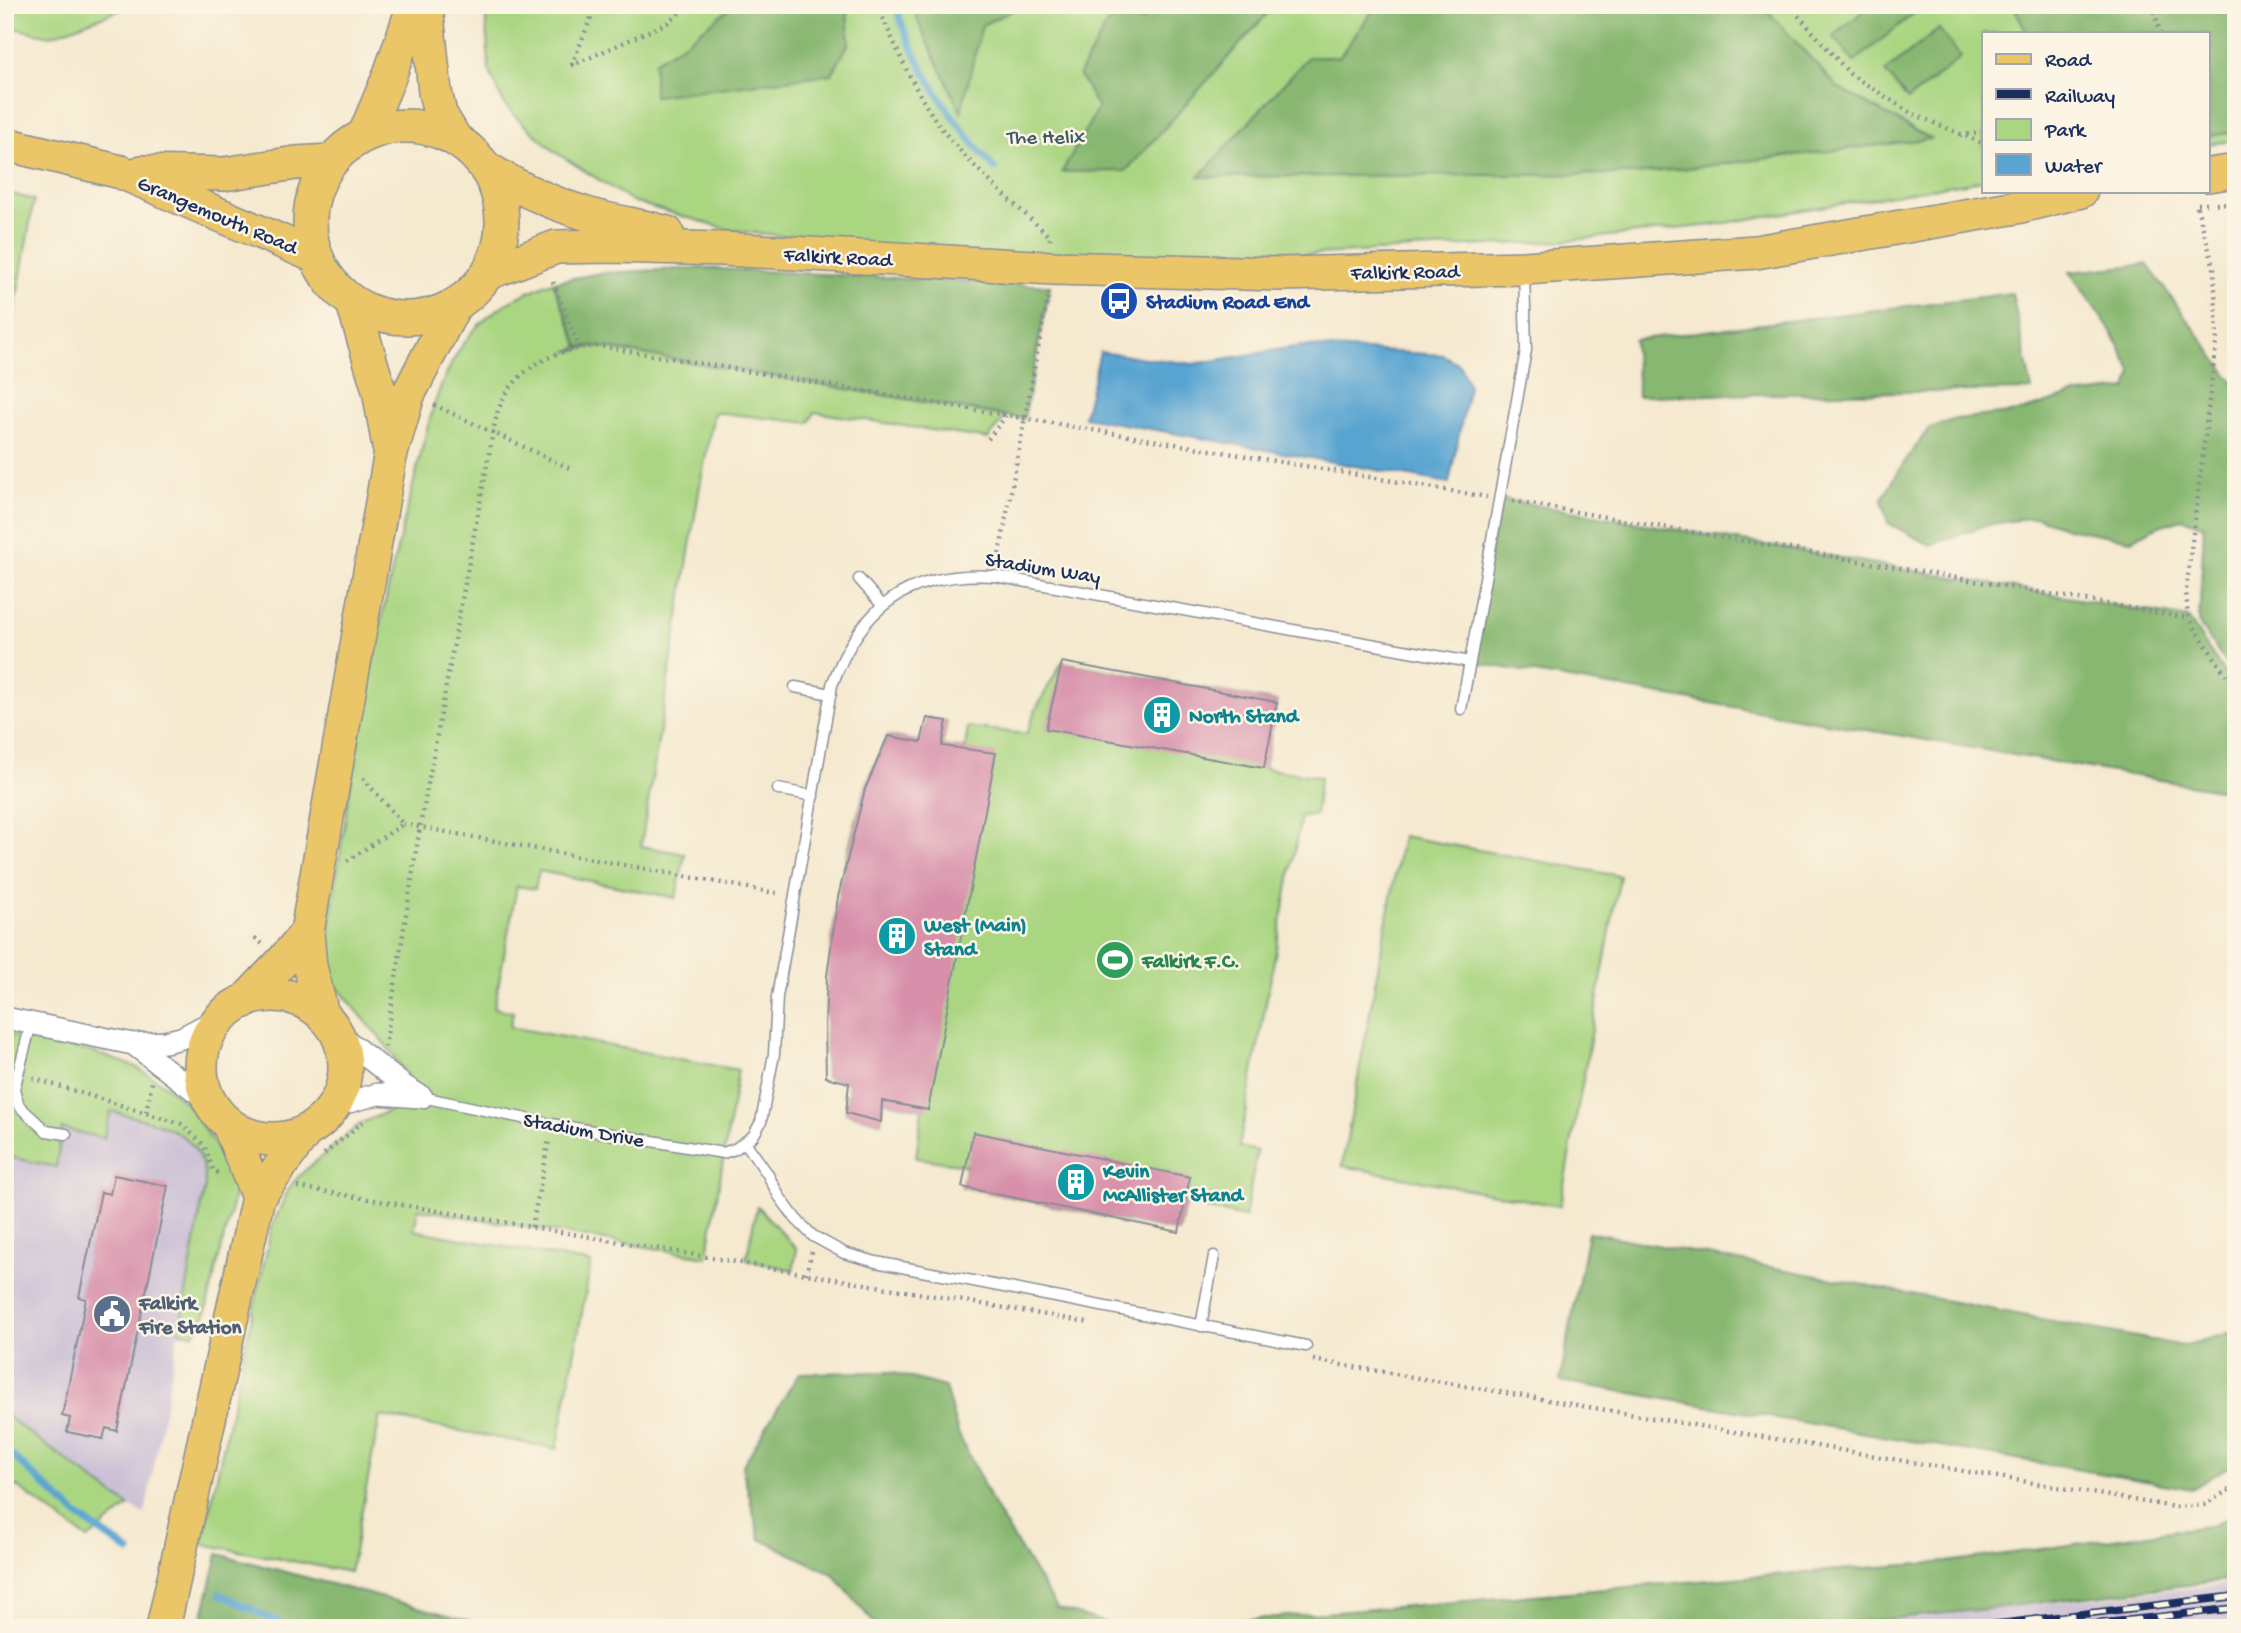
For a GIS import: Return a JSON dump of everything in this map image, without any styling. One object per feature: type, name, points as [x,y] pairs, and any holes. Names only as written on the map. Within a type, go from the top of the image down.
[{"type":"main road","points":[[365,134],[389,77],[414,5]]},
{"type":"main road","points":[[426,5],[435,92],[440,114],[455,139],[486,168],[498,193],[503,220],[499,247],[488,273],[473,292],[454,306],[429,316],[403,319],[377,314],[353,303],[330,282],[315,256],[309,223],[314,190],[331,160],[346,145],[365,134],[395,126],[426,127],[455,139]]},
{"type":"main road","name":"Grangemouth Road","points":[[5,144],[121,172],[315,256]]},
{"type":"main road","name":"Grangemouth Road","points":[[121,172],[224,174],[331,160]]},
{"type":"main road","name":"Falkirk Road","points":[[486,168],[517,187],[563,206],[723,249]]},
{"type":"main road","points":[[2210,186],[2236,171]]},
{"type":"main road","name":"Falkirk Road","points":[[488,273],[556,247],[609,246],[723,249],[1053,268],[1281,274],[1524,268],[1756,253],[2017,207],[2077,192]]},
{"type":"main road","points":[[353,303],[380,390],[390,457]]},
{"type":"main road","points":[[163,1628],[258,1197],[313,1144],[322,1120],[334,1106],[342,1089],[344,1051],[330,1024],[310,966],[307,932],[390,457],[408,395],[454,306]]},
{"type":"main road","points":[[258,1197],[203,1082],[202,1059],[208,1037],[233,1009],[284,961],[307,932]]},
{"type":"main road","points":[[233,1009],[266,995],[286,996],[305,1002],[330,1024]]},
{"type":"main road","points":[[220,1113],[246,1133],[266,1139],[287,1138],[313,1144]]},
{"type":"street","points":[[5,1018],[133,1044],[180,1038],[233,1009]]},
{"type":"street","name":"Stadium Drive","points":[[330,1024],[381,1068],[422,1097]]},
{"type":"street","points":[[133,1044],[220,1113]]},
{"type":"street","name":"Stadium Drive","points":[[334,1106],[378,1094],[422,1097]]},
{"type":"lane","points":[[1461,709],[1526,350],[1524,268]]},
{"type":"lane","name":"Stadium Way","points":[[745,1143],[753,1136],[761,1122],[774,1054],[777,997],[831,694],[839,666],[851,645],[866,623],[898,594],[923,582],[975,575],[996,576],[1470,662]]},
{"type":"lane","points":[[859,579],[883,606]]},
{"type":"lane","points":[[795,687],[831,694]]},
{"type":"lane","points":[[778,789],[813,796]]},
{"type":"lane","points":[[31,1024],[14,1089],[19,1106],[46,1131],[66,1134]]},
{"type":"lane","name":"Stadium Drive","points":[[422,1097],[551,1124],[723,1153],[745,1143]]},
{"type":"lane","points":[[745,1143],[796,1219],[813,1236],[844,1253],[876,1262],[1306,1346]]},
{"type":"lane","points":[[1201,1326],[1214,1256]]},
{"type":"path","points":[[596,5],[571,66],[667,23],[689,5]]},
{"type":"path","points":[[877,5],[911,80],[949,138],[1050,237],[1053,268],[996,576]]},
{"type":"path","points":[[1789,5],[1850,74],[1911,113],[1982,143]]},
{"type":"path","points":[[2153,5],[2160,32]]},
{"type":"path","points":[[1959,135],[1982,132]]},
{"type":"path","points":[[2202,192],[2214,267],[2217,337],[2186,591],[2188,618],[2236,690]]},
{"type":"path","points":[[553,282],[579,347]]},
{"type":"path","points":[[381,1068],[420,827],[500,405],[513,384],[534,365],[554,354],[579,347],[599,346],[2188,618]]},
{"type":"path","points":[[434,405],[569,468]]},
{"type":"path","points":[[988,439],[1006,416]]},
{"type":"path","points":[[353,768],[403,824],[794,896]]},
{"type":"path","points":[[337,868],[403,824]]},
{"type":"path","points":[[18,1074],[146,1112]]},
{"type":"path","points":[[313,1144],[374,1116],[378,1094]]},
{"type":"path","points":[[532,1227],[551,1124]]},
{"type":"path","points":[[290,1186],[295,1180]]},
{"type":"shaded area","points":[[111,1111],[162,1124],[180,1133],[192,1144],[205,1172],[201,1211],[145,1514],[129,1506],[5,1414],[5,1156],[56,1167],[62,1129]]},
{"type":"shaded area","points":[[2236,1583],[2236,1622],[2187,1628],[1825,1628]]},
{"type":"green space","points":[[5,5],[134,5],[50,36],[5,26]]},
{"type":"green space","name":"The Helix","points":[[485,5],[2236,5],[2236,140],[2210,144],[2210,32],[1982,32],[1982,180],[1713,225],[1562,241],[1053,268],[730,230],[634,202],[555,152],[517,118],[504,104],[489,70]]},
{"type":"green space","points":[[734,5],[847,5],[849,43],[832,74],[654,96],[654,62]]},
{"type":"green space","points":[[913,5],[1020,5],[982,25],[961,112],[920,26]]},
{"type":"green space","points":[[1151,5],[1275,5],[1126,171],[1062,172],[1098,108],[1079,74],[1111,17],[1143,21]]},
{"type":"green space","points":[[1377,5],[1762,5],[1838,88],[1931,139],[1638,174],[1199,177],[1308,57],[1339,57]]},
{"type":"green space","points":[[1871,5],[1924,5],[1854,62],[1833,36]]},
{"type":"green space","points":[[2013,5],[2236,5],[2236,132],[2210,136],[2210,32],[2026,32]]},
{"type":"green space","points":[[1939,29],[1961,57],[1908,100],[1885,72]]},
{"type":"green space","points":[[5,192],[34,200],[5,366]]},
{"type":"green space","points":[[2147,264],[2236,386],[2236,677],[2199,624],[2204,526],[2182,519],[2159,526],[2131,540],[2067,528],[2036,517],[1986,525],[1930,545],[1888,523],[1882,499],[1929,428],[1956,419],[2019,412],[2071,395],[2127,389],[2132,372],[2112,333],[2070,272]]},
{"type":"green space","points":[[702,268],[1050,286],[1024,419],[595,346],[579,347],[553,282],[600,273]]},
{"type":"green space","points":[[553,282],[579,347],[567,352],[595,346],[1006,416],[988,439],[815,412],[809,423],[714,412],[641,846],[685,854],[676,898],[539,871],[535,889],[517,886],[494,1008],[513,1012],[510,1027],[738,1070],[707,1257],[418,1209],[414,1230],[591,1263],[557,1449],[380,1416],[350,1572],[202,1544],[272,1226],[290,1186],[361,1123],[422,1097],[385,1044],[327,975],[325,966],[350,787],[383,610],[426,432],[439,391],[458,353],[487,317],[530,291]]},
{"type":"green space","points":[[2012,293],[2032,390],[1638,396],[1634,340]]},
{"type":"green space","points":[[1500,499],[2188,618],[2236,690],[2236,793],[1470,662]]},
{"type":"green space","points":[[1062,662],[1277,702],[1264,768],[1320,777],[1315,815],[1301,816],[1239,1147],[1257,1151],[1245,1217],[1185,1204],[1179,1232],[962,1187],[966,1165],[916,1158],[922,1109],[883,1101],[881,1122],[846,1113],[849,1083],[826,1077],[829,968],[839,896],[865,790],[888,736],[921,742],[927,718],[947,721],[942,746],[965,749],[968,727],[1026,734],[1036,709]]},
{"type":"green space","points":[[1402,836],[1620,876],[1560,1206],[1342,1166]]},
{"type":"green space","points":[[5,1034],[89,1051],[134,1066],[165,1085],[191,1108],[229,1167],[235,1192],[204,1319],[194,1334],[179,1332],[205,1185],[203,1166],[196,1151],[174,1131],[111,1111],[104,1138],[62,1129],[56,1167],[5,1156]]},
{"type":"green space","points":[[757,1206],[797,1249],[793,1270],[746,1260]]},
{"type":"green space","points":[[1588,1232],[2183,1346],[2236,1331],[2236,1462],[2192,1489],[1560,1381]]},
{"type":"green space","points":[[889,1372],[945,1387],[958,1433],[995,1508],[1057,1608],[1122,1628],[878,1628],[833,1574],[760,1539],[742,1467],[799,1373]]},
{"type":"green space","points":[[5,1414],[129,1506],[88,1539],[5,1478]]},
{"type":"green space","points":[[2236,1512],[2236,1579],[1987,1609],[1802,1628],[1150,1628],[1947,1562],[2214,1525]]},
{"type":"green space","points":[[218,1554],[497,1628],[200,1628]]},
{"type":"water","points":[[1301,346],[1443,355],[1460,365],[1469,386],[1449,483],[1084,417],[1100,352],[1193,364]]},
{"type":"building","name":"North Stand","points":[[1062,662],[1277,702],[1264,768],[1046,729]]},
{"type":"building","name":"West (Main) Stand","points":[[927,718],[947,721],[942,746],[996,753],[928,1110],[882,1101],[881,1122],[846,1113],[849,1083],[826,1077],[827,976],[838,897],[865,789],[888,736],[921,742]]},
{"type":"building","name":"Kevin McAllister Stand","points":[[973,1132],[1190,1177],[1179,1232],[962,1187]]},
{"type":"building","name":"Falkirk Fire Station","points":[[114,1175],[168,1186],[117,1431],[106,1428],[103,1439],[67,1432],[70,1418],[62,1416],[86,1299],[79,1297],[101,1192],[110,1194]]},
{"type":"waterway","points":[[895,5],[914,51],[936,92],[963,131],[995,169]]},
{"type":"waterway","points":[[5,1449],[78,1516],[130,1552]]},
{"type":"waterway","points":[[220,1594],[290,1628]]},
{"type":"railway","points":[[1963,1628],[2236,1596]]},
{"type":"railway","points":[[2061,1628],[2236,1608]]},
{"type":"place","name":"Stadium Road End","points":[[1119,301]]},
{"type":"place","name":"North Stand","points":[[1162,715]]},
{"type":"place","name":"West (Main) Stand","points":[[897,936]]},
{"type":"place","name":"Falkirk F.C.","points":[[1115,960]]},
{"type":"place","name":"Kevin McAllister Stand","points":[[1076,1182]]},
{"type":"place","name":"Falkirk Fire Station","points":[[112,1314]]}]
